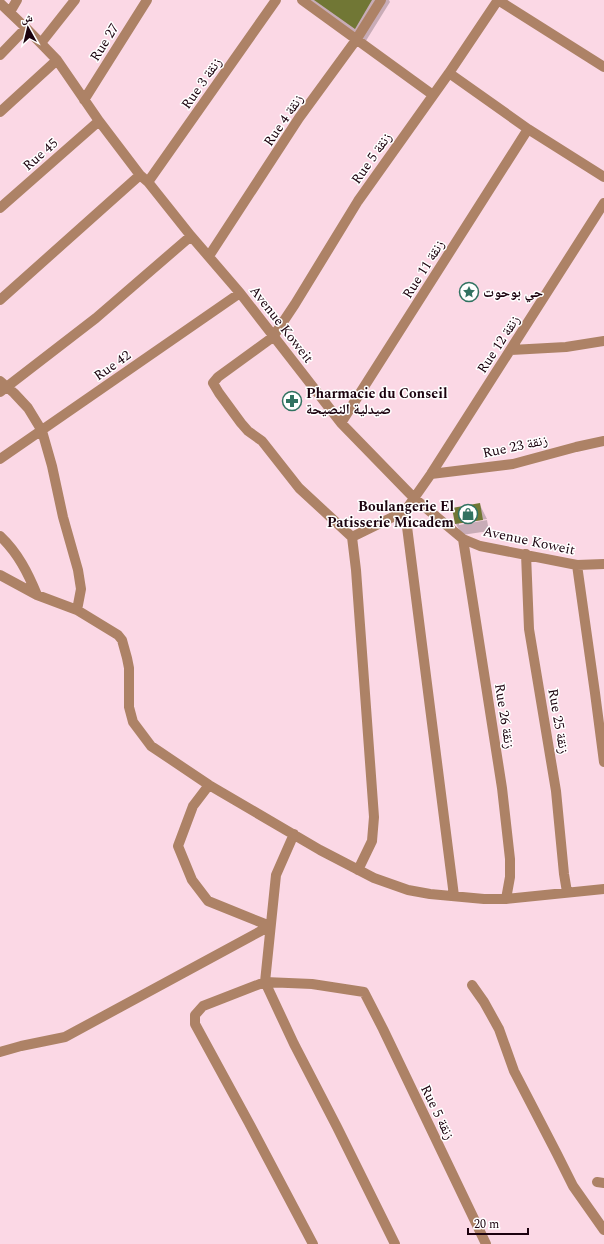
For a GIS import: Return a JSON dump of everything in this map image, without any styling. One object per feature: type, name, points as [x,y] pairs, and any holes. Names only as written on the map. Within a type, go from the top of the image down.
[{"type":"street","points":[[10,12],[17,0]]},
{"type":"street","points":[[41,43],[74,0]]},
{"type":"street","name":"Rue 27","points":[[84,100],[147,0]]},
{"type":"street","name":"Rue 3 زنقة","points":[[0,300],[144,179],[276,0]]},
{"type":"street","points":[[302,0],[432,95]]},
{"type":"street","name":"Rue 4 زنقة","points":[[209,256],[299,118],[356,40],[381,0]]},
{"type":"street","points":[[498,0],[604,67]]},
{"type":"street","name":"Rue 5 زنقة","points":[[352,537],[299,488],[262,441],[248,431],[214,382],[218,377],[273,337],[296,304],[358,201],[449,73],[498,0]]},
{"type":"street","name":"Avenue Koweit","points":[[0,3],[57,60],[99,121],[144,179],[240,293],[341,423],[414,498],[463,539],[480,546],[577,565],[604,564]]},
{"type":"street","points":[[0,55],[26,28]]},
{"type":"street","points":[[0,112],[57,60]]},
{"type":"street","points":[[449,73],[528,129],[604,177]]},
{"type":"street","name":"Rue 45","points":[[0,208],[99,121]]},
{"type":"street","name":"Rue 11 زنقة","points":[[341,423],[528,129]]},
{"type":"street","name":"Rue 12 زنقة","points":[[405,511],[431,474],[604,203]]},
{"type":"street","points":[[77,610],[81,589],[78,570],[63,517],[52,466],[42,431],[28,408],[2,387],[96,318],[191,236]]},
{"type":"street","name":"Rue 42","points":[[0,459],[240,293]]},
{"type":"street","points":[[511,350],[566,347],[604,341]]},
{"type":"street","name":"Rue 23 زنقة","points":[[431,474],[513,464],[604,441]]},
{"type":"street","points":[[358,870],[372,841],[374,817],[352,537],[405,511],[454,896]]},
{"type":"street","points":[[0,536],[20,559],[30,576],[38,595]]},
{"type":"street","name":"Rue 26 زنقة","points":[[463,539],[503,796],[510,859],[510,877],[506,899]]},
{"type":"street","name":"Rue 25 زنقة","points":[[526,554],[528,629],[556,791],[567,892]]},
{"type":"street","points":[[577,565],[596,693],[604,762]]},
{"type":"street","points":[[0,575],[38,595],[77,610],[118,635],[125,648],[129,668],[129,707],[133,722],[151,746],[209,785],[358,870],[374,878],[408,890],[484,899],[506,899],[604,889]]},
{"type":"street","points":[[209,785],[193,806],[178,846],[192,880],[208,901],[270,926]]},
{"type":"street","points":[[294,834],[276,875],[265,982],[294,1044],[395,1244]]},
{"type":"street","points":[[0,1052],[65,1037],[270,926]]},
{"type":"street","points":[[265,982],[203,1006],[195,1015],[195,1024],[313,1244]]},
{"type":"street","name":"Rue 5 زنقة","points":[[265,982],[312,984],[364,992],[383,1028],[486,1244]]},
{"type":"street","points":[[472,985],[500,1029],[514,1071],[573,1186],[600,1215],[604,1230]]},
{"type":"building","points":[[314,0],[372,0],[355,29]]},
{"type":"building","name":"Boulangerie El Patisserie Micadem","points":[[480,503],[483,520],[455,524],[452,508]]},
{"type":"place","name":"حي بوحوت","points":[[469,292]]},
{"type":"place","name":"Pharmacie du Conseil صيدلية النصيحة","points":[[292,401]]},
{"type":"place","name":"Boulangerie El Patisserie Micadem","points":[[468,514]]}]
